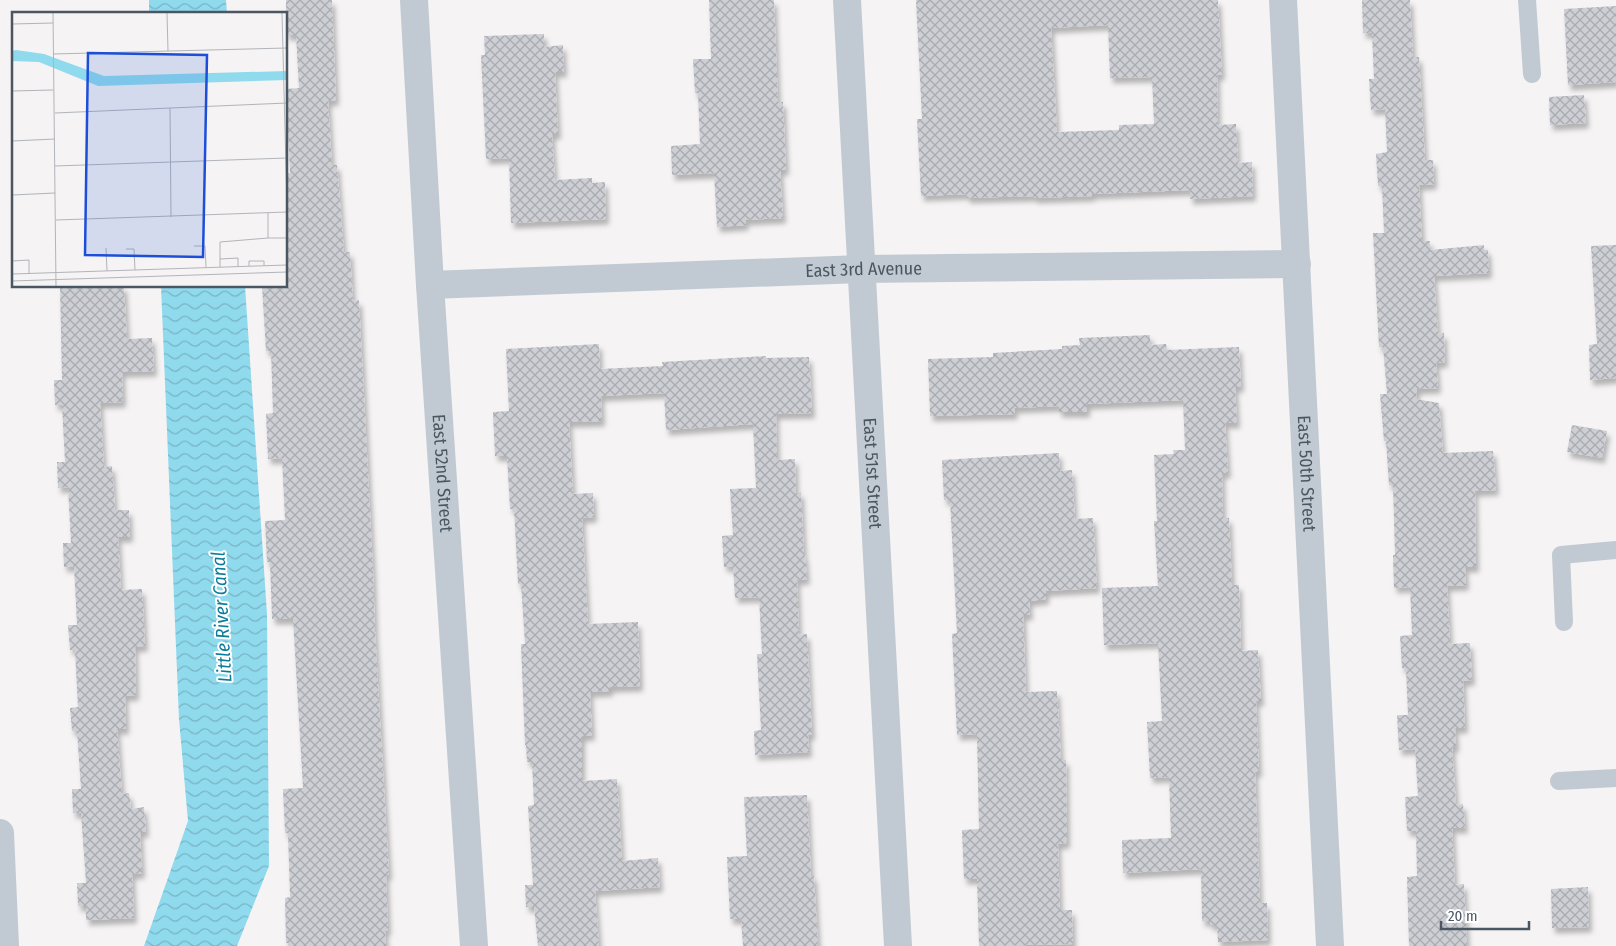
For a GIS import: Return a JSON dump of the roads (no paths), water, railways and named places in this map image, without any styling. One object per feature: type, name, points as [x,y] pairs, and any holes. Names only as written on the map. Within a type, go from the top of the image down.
[{"type":"street","name":"East 52nd Street","points":[[414,0],[430,285],[474,946]]},
{"type":"street","name":"East 51st Street","points":[[847,0],[898,946]]},
{"type":"street","name":"East 50th Street","points":[[1283,0],[1330,946]]},
{"type":"street","name":"East 3rd Avenue","points":[[430,285],[861,269],[1297,264]]},
{"type":"street","points":[[0,833],[5,946]]},
{"type":"lane","points":[[1527,0],[1532,74]]},
{"type":"lane","points":[[1564,622],[1561,555],[1616,550]]},
{"type":"lane","points":[[1559,782],[1616,778]]},
{"type":"water","points":[[149,0],[226,0],[227,12],[149,12]]},
{"type":"water","name":"Little River Canal","points":[[161,288],[245,288],[267,614],[269,866],[237,946],[144,946],[188,821],[179,719]]}]
